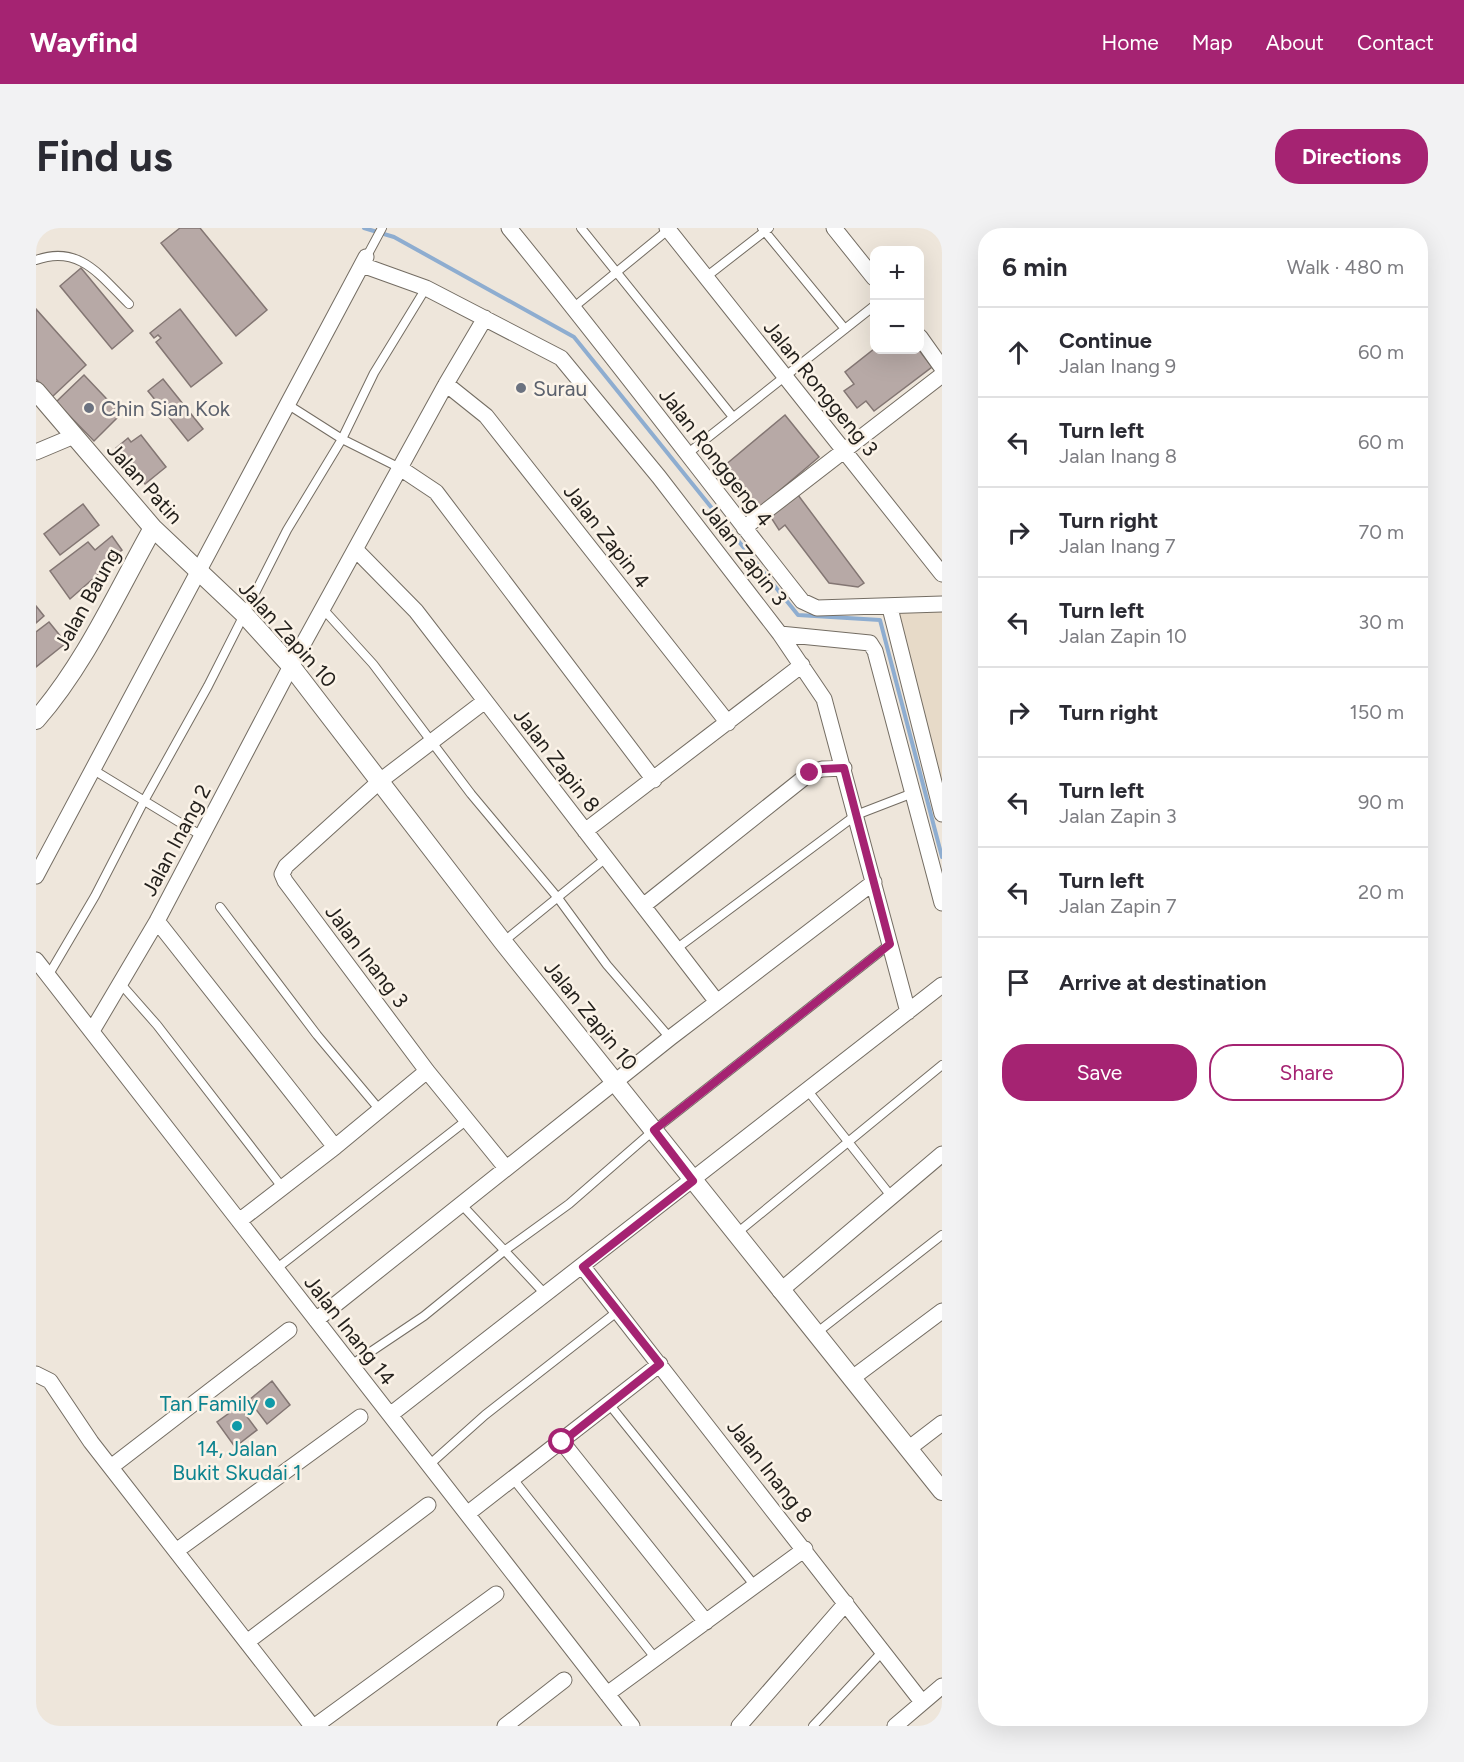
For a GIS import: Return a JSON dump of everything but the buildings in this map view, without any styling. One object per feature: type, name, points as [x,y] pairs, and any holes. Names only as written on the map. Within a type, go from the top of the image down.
[{"type":"street","name":"Jalan Ronggeng 4","points":[[509,228],[574,307],[686,455],[802,601],[817,608],[890,608],[942,604]]},
{"type":"street","points":[[834,228],[870,273]]},
{"type":"street","name":"Jalan Ronggeng 3","points":[[668,229],[942,574]]},
{"type":"street","name":"Jalan Zapin 3","points":[[364,261],[426,288],[561,358],[659,477],[780,634],[824,699],[908,1012]]},
{"type":"street","points":[[36,876],[200,573],[364,261]]},
{"type":"street","name":"Jalan Inang 2","points":[[92,1031],[157,921],[291,666],[324,610],[446,384],[486,318]]},
{"type":"street","points":[[924,343],[942,368]]},
{"type":"street","points":[[744,528],[942,375]]},
{"type":"street","name":"Jalan Zapin 4","points":[[446,384],[486,416],[728,723]]},
{"type":"street","name":"Jalan Patin","points":[[36,392],[153,528],[200,573]]},
{"type":"street","points":[[36,452],[74,436]]},
{"type":"street","points":[[400,468],[436,492],[654,780]]},
{"type":"street","name":"Jalan Baung","points":[[37,717],[54,699],[75,668],[153,528]]},
{"type":"street","name":"Jalan Zapin 8","points":[[356,550],[416,611],[717,1002]]},
{"type":"street","name":"Jalan Zapin 10","points":[[200,573],[243,613],[291,666],[503,942],[814,1334],[942,1491]]},
{"type":"street","points":[[890,608],[942,811]]},
{"type":"street","points":[[780,634],[870,643],[875,651],[942,903]]},
{"type":"street","points":[[585,831],[802,665]]},
{"type":"street","points":[[380,781],[485,701]]},
{"type":"street","points":[[643,906],[810,773],[822,769],[844,768]]},
{"type":"street","name":"Jalan Inang 3","points":[[380,781],[286,866],[282,873],[285,881],[427,1071],[506,1168]]},
{"type":"street","points":[[316,1320],[670,1038],[874,882]]},
{"type":"street","points":[[157,921],[335,1147]]},
{"type":"street","name":"Jalan Inang 14","points":[[36,960],[632,1726]]},
{"type":"street","points":[[390,1415],[583,1267],[942,985]]},
{"type":"street","points":[[239,1221],[335,1147],[427,1071]]},
{"type":"street","points":[[780,1291],[942,1154]]},
{"type":"street","name":"Jalan Inang 8","points":[[583,1267],[922,1702]]},
{"type":"street","points":[[851,1380],[942,1311]]},
{"type":"street","points":[[111,1467],[289,1330]]},
{"type":"street","points":[[467,1514],[514,1480],[660,1364]]},
{"type":"street","points":[[36,1374],[50,1381],[111,1467],[313,1726],[496,1594]]},
{"type":"street","points":[[176,1551],[360,1417]]},
{"type":"street","points":[[908,1449],[942,1423]]},
{"type":"street","points":[[562,1442],[706,1622]]},
{"type":"street","points":[[247,1642],[428,1505]]},
{"type":"street","points":[[607,1694],[805,1549]]},
{"type":"street","points":[[739,1726],[846,1603]]},
{"type":"street","points":[[505,1726],[564,1680]]},
{"type":"street","points":[[895,1726],[942,1686]]},
{"type":"lane","points":[[364,261],[382,228]]},
{"type":"lane","points":[[581,228],[733,417]]},
{"type":"lane","points":[[574,307],[668,229]]},
{"type":"lane","points":[[706,277],[765,229],[845,329]]},
{"type":"lane","points":[[36,260],[62,255],[82,259],[129,304]]},
{"type":"lane","points":[[48,976],[95,896],[144,801],[208,686],[286,530],[342,439],[374,373],[426,288]]},
{"type":"lane","points":[[686,455],[870,309]]},
{"type":"lane","points":[[287,404],[342,439],[400,468]]},
{"type":"lane","points":[[324,610],[374,664],[431,741],[558,898],[607,965],[670,1038]]},
{"type":"lane","points":[[92,769],[202,836]]},
{"type":"lane","points":[[676,949],[856,815],[913,793]]},
{"type":"lane","points":[[503,942],[606,858]]},
{"type":"lane","points":[[220,907],[317,1035],[379,1109]]},
{"type":"lane","points":[[351,1365],[424,1316],[504,1251],[569,1204],[654,1130],[890,944]]},
{"type":"lane","points":[[120,982],[157,1025],[282,1187]]},
{"type":"lane","points":[[736,1234],[942,1065]]},
{"type":"lane","points":[[808,1091],[891,1196]]},
{"type":"lane","points":[[276,1269],[467,1120]]},
{"type":"lane","points":[[461,1204],[546,1295]]},
{"type":"lane","points":[[814,1334],[942,1235]]},
{"type":"lane","points":[[429,1465],[485,1415],[618,1311]]},
{"type":"lane","points":[[609,1404],[755,1586]]},
{"type":"lane","points":[[514,1480],[656,1659]]},
{"type":"lane","points":[[813,1726],[883,1651]]},
{"type":"shaded area","points":[[942,609],[942,792],[897,612]]},
{"type":"waterway","points":[[364,228],[394,237],[574,337],[798,615],[880,620],[942,857]]},
{"type":"place","name":"Surau","points":[[521,388]]},
{"type":"place","name":"Chin Sian Kok","points":[[89,408]]},
{"type":"place","name":"Tan Family","points":[[270,1403]]},
{"type":"place","name":"14, Jalan Bukit Skudai 1","points":[[237,1426]]},
{"type":"route","points":[[562,1442],[660,1364],[583,1267],[693,1181],[654,1130],[890,944],[844,768],[822,769],[810,773]]}]
